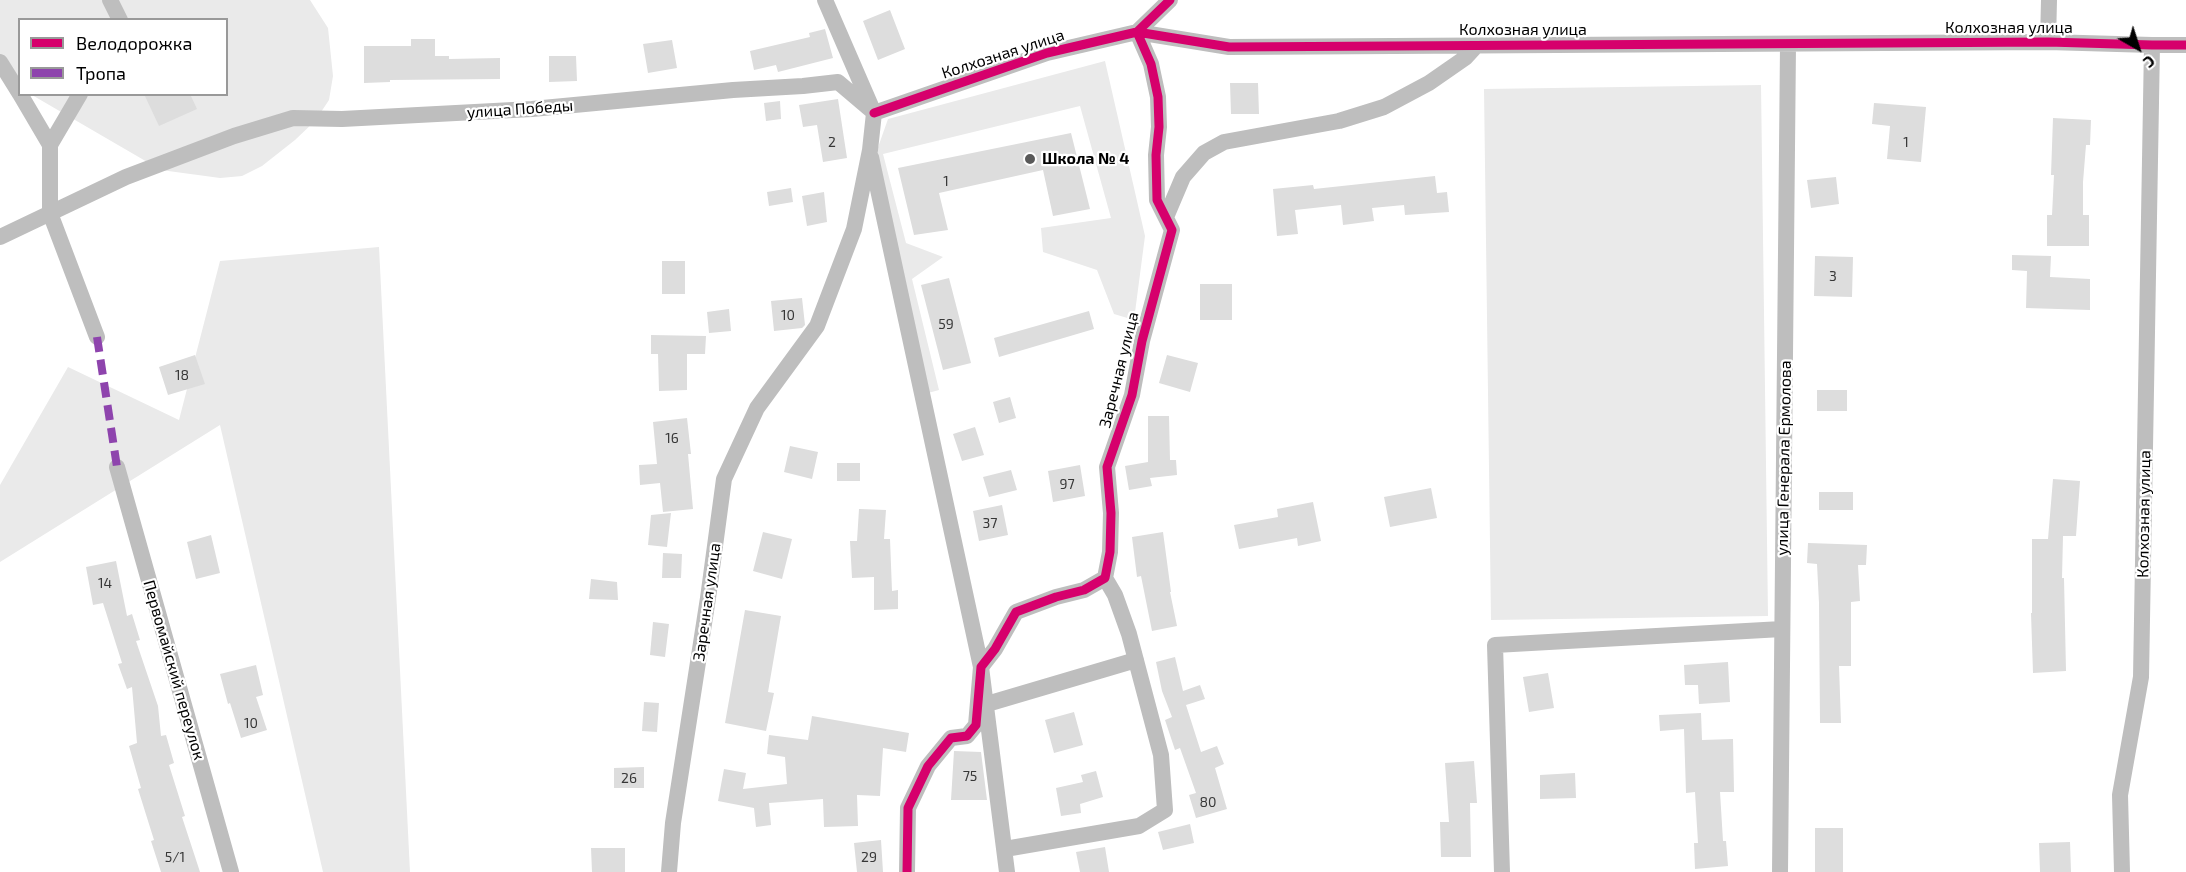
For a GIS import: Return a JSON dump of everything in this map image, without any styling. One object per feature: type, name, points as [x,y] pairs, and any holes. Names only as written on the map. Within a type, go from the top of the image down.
[{"type":"street","points":[[110,0],[119,18]]},
{"type":"street","points":[[825,0],[874,113]]},
{"type":"street","points":[[1137,32],[1170,0]]},
{"type":"street","points":[[2048,42],[2049,0]]},
{"type":"street","name":"Колхозная улица","points":[[874,113],[1047,53],[1137,32],[1229,46],[2048,42],[2186,45]]},
{"type":"street","name":"Заречная улица","points":[[1105,578],[1110,552],[1111,513],[1107,467],[1132,395],[1142,341],[1172,230],[1157,200],[1158,97],[1151,64],[1137,32]]},
{"type":"street","name":"улица Генерала Ермолова","points":[[1780,872],[1788,45]]},
{"type":"street","name":"Колхозная улица","points":[[2122,872],[2120,795],[2141,677],[2152,45]]},
{"type":"street","points":[[1166,217],[1183,177],[1204,153],[1224,142],[1339,121],[1384,107],[1429,83],[1465,58],[1476,46]]},
{"type":"street","points":[[0,62],[18,91]]},
{"type":"street","name":"улица Победы","points":[[0,237],[126,177],[234,136],[293,118],[342,119],[532,109],[838,82],[874,113]]},
{"type":"street","points":[[21,96],[50,144]]},
{"type":"street","points":[[79,96],[50,144],[50,213],[97,337]]},
{"type":"street","name":"Заречная улица","points":[[669,872],[673,823],[724,479],[757,408],[817,326],[854,229],[870,150],[874,113]]},
{"type":"street","name":"Заречная улица","points":[[870,150],[981,667],[1007,872]]},
{"type":"street","name":"Первомайский переулок","points":[[117,467],[231,872]]},
{"type":"street","points":[[981,667],[995,649],[1016,612],[1056,597],[1084,590],[1105,578],[1115,595],[1130,633],[1161,754],[1165,810],[1139,825],[1005,849]]},
{"type":"street","points":[[1502,872],[1495,645],[1782,629]]},
{"type":"street","points":[[987,704],[1136,660]]},
{"type":"street","name":"Заречная улица","points":[[907,872],[908,808],[928,766],[951,738],[967,736],[976,725],[981,667]]},
{"type":"shaded area","points":[[0,0],[310,0],[328,28],[333,76],[329,100],[315,121],[295,140],[262,166],[242,176],[220,178],[161,170],[34,96],[228,96],[228,18],[18,18],[18,86],[0,76]]},
{"type":"shaded area","points":[[1105,61],[1145,236],[1134,320],[1114,314],[1097,270],[1043,252],[1041,228],[1111,218],[1080,106],[883,154],[906,243],[943,257],[912,279],[939,390],[928,393],[876,153],[888,119]]},
{"type":"shaded area","points":[[1761,85],[1768,616],[1491,620],[1484,89]]},
{"type":"shaded area","points":[[379,247],[410,872],[323,872],[220,425],[0,562],[0,485],[68,367],[179,420],[220,261]]},
{"type":"building","points":[[890,10],[905,49],[878,60],[863,21]]},
{"type":"building","points":[[825,29],[833,58],[778,72],[776,65],[754,70],[750,51],[810,37],[809,33]]},
{"type":"building","points":[[411,39],[435,39],[435,56],[449,56],[449,59],[500,58],[500,79],[390,80],[390,82],[364,83],[364,46],[411,46]]},
{"type":"building","points":[[672,40],[677,68],[648,73],[643,44]]},
{"type":"building","points":[[549,56],[576,56],[577,81],[549,82]]},
{"type":"building","points":[[1230,83],[1258,83],[1259,114],[1231,114]]},
{"type":"building","points":[[145,96],[191,96],[197,109],[159,126]]},
{"type":"building","points":[[838,99],[847,158],[823,162],[817,125],[803,127],[799,105]]},
{"type":"building","points":[[780,101],[781,119],[766,121],[764,103]]},
{"type":"building","points":[[1874,103],[1926,107],[1921,162],[1887,159],[1890,126],[1872,124]]},
{"type":"building","points":[[2053,118],[2091,120],[2090,145],[2086,145],[2083,182],[2083,215],[2089,215],[2089,246],[2047,246],[2047,215],[2052,215],[2054,175],[2051,175]]},
{"type":"building","points":[[1071,133],[1090,209],[1053,216],[1043,170],[939,193],[948,230],[914,235],[898,168]]},
{"type":"building","points":[[1435,176],[1437,193],[1447,192],[1449,212],[1405,215],[1404,205],[1372,208],[1374,221],[1343,225],[1341,205],[1295,210],[1298,234],[1277,236],[1273,189],[1313,185],[1314,189]]},
{"type":"building","points":[[1836,177],[1839,204],[1811,208],[1807,180]]},
{"type":"building","points":[[791,188],[793,202],[769,206],[767,192]]},
{"type":"building","points":[[824,192],[827,222],[807,226],[802,196]]},
{"type":"building","points":[[2012,255],[2051,256],[2050,277],[2090,279],[2090,310],[2026,308],[2027,271],[2012,270]]},
{"type":"building","points":[[1815,256],[1853,257],[1852,297],[1814,296]]},
{"type":"building","points":[[662,261],[685,261],[685,294],[662,294]]},
{"type":"building","points":[[949,278],[971,363],[943,370],[921,285]]},
{"type":"building","points":[[1200,284],[1232,284],[1232,320],[1200,320]]},
{"type":"building","points":[[802,298],[805,325],[802,328],[774,331],[771,301]]},
{"type":"building","points":[[729,309],[731,331],[709,333],[707,312]]},
{"type":"building","points":[[1089,311],[1094,329],[999,357],[994,338]]},
{"type":"building","points":[[651,335],[706,336],[705,354],[687,354],[687,390],[659,391],[658,354],[651,354]]},
{"type":"building","points":[[195,355],[205,384],[168,395],[159,367]]},
{"type":"building","points":[[1167,355],[1198,363],[1190,392],[1159,383]]},
{"type":"building","points":[[1817,390],[1847,390],[1847,411],[1817,411]]},
{"type":"building","points":[[1010,397],[1016,418],[999,423],[993,402]]},
{"type":"building","points":[[1148,416],[1169,416],[1170,460],[1176,460],[1177,475],[1150,478],[1152,486],[1129,490],[1125,466],[1148,462]]},
{"type":"building","points":[[687,418],[693,509],[663,512],[660,483],[640,485],[639,465],[657,464],[653,422]]},
{"type":"building","points":[[975,427],[984,455],[962,461],[953,434]]},
{"type":"building","points":[[790,446],[818,452],[812,479],[784,472]]},
{"type":"building","points":[[837,463],[860,463],[860,481],[837,481]]},
{"type":"building","points":[[1080,465],[1085,496],[1053,502],[1048,471]]},
{"type":"building","points":[[1011,470],[1017,490],[989,497],[983,477]]},
{"type":"building","points":[[2053,479],[2080,481],[2076,536],[2063,536],[2062,578],[2064,578],[2066,671],[2033,673],[2032,539],[2048,539]]},
{"type":"building","points":[[1431,488],[1437,518],[1390,527],[1384,497]]},
{"type":"building","points":[[1819,492],[1853,492],[1853,510],[1819,510]]},
{"type":"building","points":[[1313,502],[1321,541],[1298,546],[1297,538],[1239,549],[1234,525],[1278,517],[1277,509]]},
{"type":"building","points":[[1002,505],[1008,535],[979,541],[973,511]]},
{"type":"building","points":[[859,509],[886,510],[884,539],[890,539],[892,591],[898,590],[898,609],[874,610],[874,577],[852,578],[850,541],[857,541]]},
{"type":"building","points":[[671,513],[667,547],[648,545],[651,515]]},
{"type":"building","points":[[763,532],[792,539],[782,579],[753,571]]},
{"type":"building","points":[[1163,532],[1170,592],[1177,626],[1152,631],[1141,576],[1137,577],[1132,537]]},
{"type":"building","points":[[211,535],[220,573],[196,579],[187,542]]},
{"type":"building","points":[[1808,543],[1867,545],[1866,565],[1858,565],[1860,601],[1851,602],[1851,666],[1839,666],[1841,723],[1820,723],[1817,564],[1807,563]]},
{"type":"building","points":[[663,553],[682,554],[681,578],[662,578]]},
{"type":"building","points":[[116,561],[127,616],[132,614],[140,640],[136,641],[158,706],[161,736],[166,735],[174,763],[169,765],[185,816],[182,817],[200,872],[161,872],[151,841],[154,840],[138,789],[141,788],[129,746],[137,743],[132,687],[127,689],[118,664],[122,663],[103,603],[93,605],[86,567]]},
{"type":"building","points":[[591,579],[617,582],[618,600],[589,599]]},
{"type":"building","points":[[745,610],[781,616],[768,692],[774,693],[766,731],[725,723]]},
{"type":"building","points":[[653,622],[669,624],[665,657],[650,655]]},
{"type":"building","points":[[1175,657],[1183,691],[1200,685],[1205,699],[1186,705],[1201,752],[1217,746],[1224,764],[1215,768],[1227,809],[1196,818],[1189,795],[1196,793],[1180,748],[1175,750],[1165,720],[1172,717],[1162,691],[1156,662]]},
{"type":"building","points":[[1728,662],[1730,702],[1699,704],[1698,685],[1685,685],[1684,665]]},
{"type":"building","points":[[256,665],[263,695],[256,697],[267,730],[241,738],[220,674]]},
{"type":"building","points":[[1548,673],[1554,708],[1529,712],[1523,677]]},
{"type":"building","points":[[644,702],[659,703],[657,732],[642,731]]},
{"type":"building","points":[[1074,712],[1083,745],[1054,753],[1045,720]]},
{"type":"building","points":[[1701,713],[1702,740],[1733,739],[1734,792],[1720,792],[1723,841],[1726,841],[1728,866],[1695,869],[1694,843],[1698,843],[1695,792],[1686,793],[1684,729],[1660,731],[1659,715]]},
{"type":"building","points":[[812,716],[909,733],[906,752],[883,748],[880,796],[857,795],[858,826],[824,827],[823,799],[769,803],[771,825],[756,827],[754,808],[718,801],[724,769],[746,773],[743,789],[787,784],[785,757],[767,754],[769,735],[808,740]]},
{"type":"building","points":[[954,751],[981,752],[987,800],[951,800]]},
{"type":"building","points":[[1474,761],[1477,803],[1470,803],[1471,857],[1441,857],[1440,822],[1449,822],[1445,763]]},
{"type":"building","points":[[644,767],[644,788],[614,788],[614,768]]},
{"type":"building","points":[[1096,771],[1103,797],[1080,804],[1081,813],[1061,816],[1056,788],[1083,782],[1081,775]]},
{"type":"building","points":[[1575,773],[1576,798],[1540,799],[1540,775]]},
{"type":"building","points":[[1190,824],[1194,843],[1163,850],[1158,832]]},
{"type":"building","points":[[1815,828],[1843,828],[1843,872],[1815,872]]},
{"type":"building","points":[[881,840],[883,872],[857,872],[854,843]]},
{"type":"building","points":[[2070,842],[2071,872],[2040,872],[2039,843]]},
{"type":"building","points":[[1105,847],[1109,872],[1080,872],[1076,852]]},
{"type":"building","points":[[591,848],[625,848],[625,872],[592,872]]},
{"type":"marked path","points":[[97,337],[117,467]]},
{"type":"cycle path","points":[[907,872],[908,808],[928,766],[951,738],[967,736],[976,725],[981,667],[995,649],[1016,612],[1056,597],[1084,590],[1105,578],[1110,552],[1111,513],[1107,467],[1132,395],[1142,341],[1172,230],[1157,200],[1158,97],[1151,64],[1137,32],[1170,0]]},
{"type":"cycle path","points":[[874,113],[1047,53],[1137,32],[1229,47],[2048,42],[2186,45]]},
{"type":"place","name":"Школа № 4","points":[[1030,159]]}]
